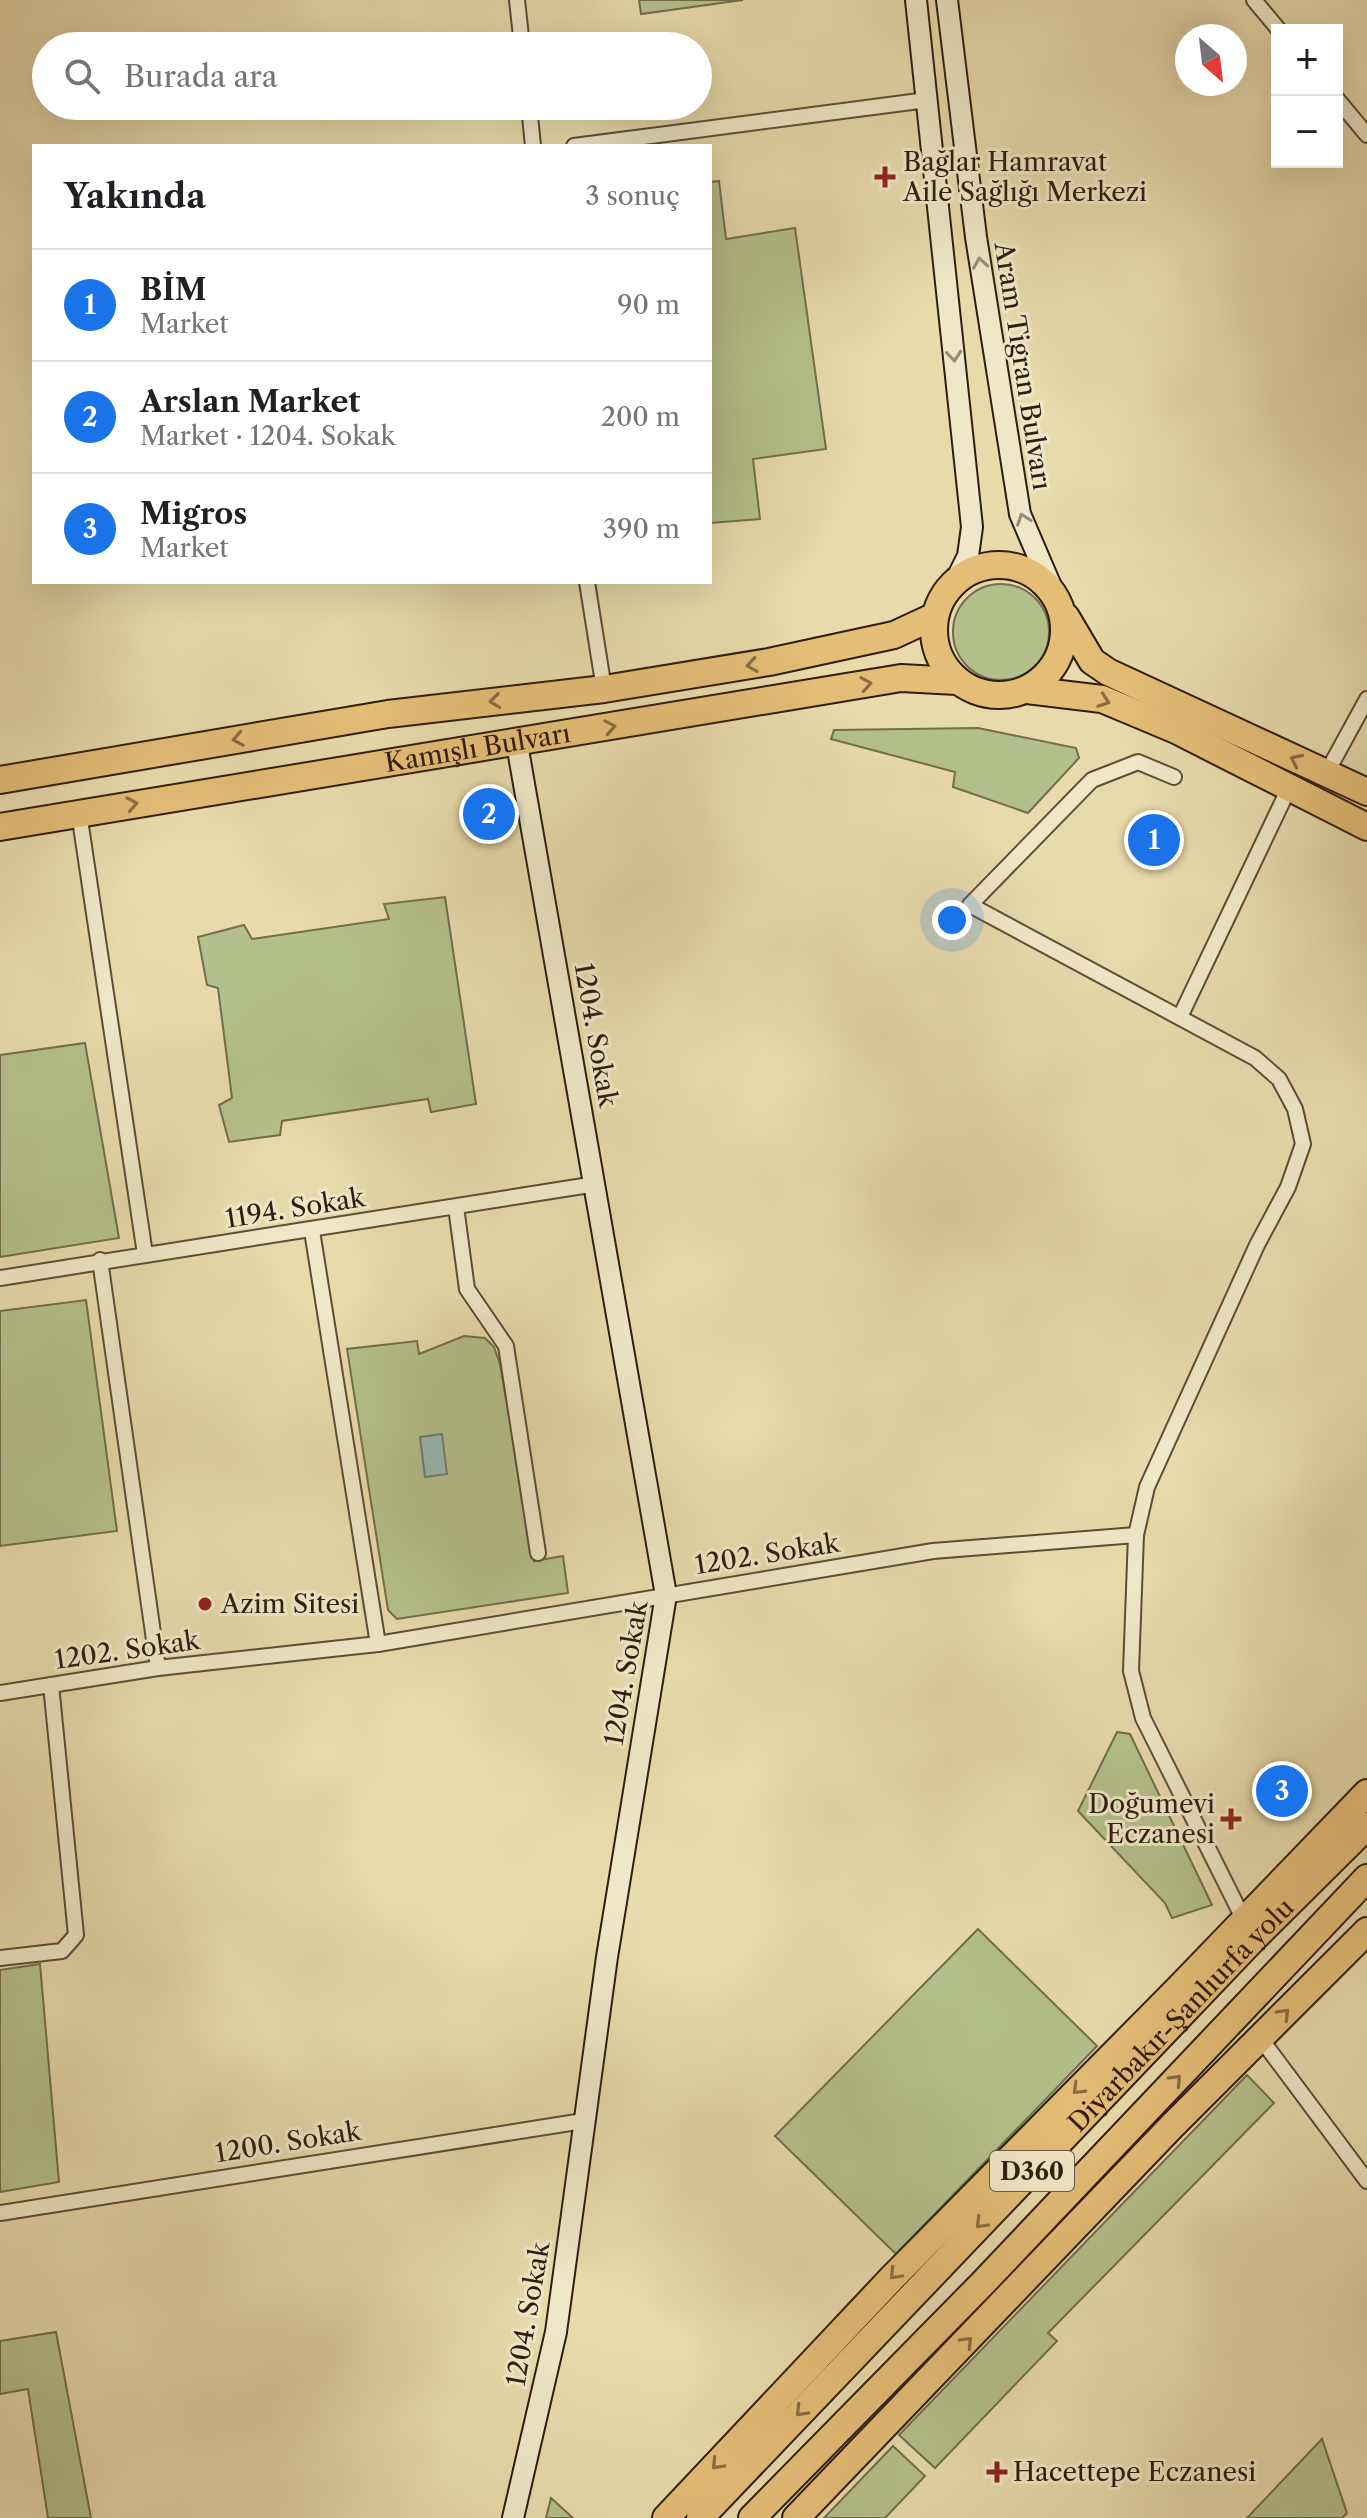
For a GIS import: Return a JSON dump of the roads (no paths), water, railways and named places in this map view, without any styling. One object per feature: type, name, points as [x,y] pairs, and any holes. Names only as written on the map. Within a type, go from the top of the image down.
[{"type":"highway","points":[[1353,784],[1108,672],[1092,661],[1058,601],[1037,576],[1017,567],[984,567],[955,582],[943,597],[935,616],[937,651],[957,681],[991,695],[1027,690],[1102,699],[1176,730],[1367,827]]},
{"type":"highway","points":[[1027,690],[1043,680],[1059,657],[1066,629],[1058,601]]},
{"type":"highway","name":"Kamışlı Bulvarı","points":[[0,780],[388,714],[604,689],[769,662],[894,635],[935,616]]},
{"type":"highway","name":"Kamışlı Bulvarı","points":[[0,827],[517,744],[901,678],[957,681]]},
{"type":"highway","points":[[666,2518],[891,2279],[1250,1928],[1367,1795]]},
{"type":"highway","name":"Diyarbakır-Şanlıurfa yolu","points":[[700,2518],[909,2298],[1250,1928],[1367,1826]]},
{"type":"highway","name":"Diyarbakır-Şanlıurfa yolu","points":[[752,2518],[982,2284],[1367,1878]]},
{"type":"highway","points":[[1243,2010],[1367,1904]]},
{"type":"highway","points":[[796,2518],[1367,1931]]},
{"type":"highway","points":[[829,2484],[982,2284]]},
{"type":"highway","points":[[780,2398],[909,2298]]},
{"type":"street","points":[[517,0],[520,32]]},
{"type":"street","points":[[916,0],[972,527],[968,556],[955,582]]},
{"type":"street","name":"Aram Tigran Bulvarı","points":[[947,0],[976,237],[1020,514],[1058,601]]},
{"type":"street","points":[[1254,0],[1274,24]]},
{"type":"street","points":[[589,144],[927,100]]},
{"type":"street","points":[[1343,106],[1367,135]]},
{"type":"street","points":[[530,120],[533,144]]},
{"type":"street","points":[[587,584],[604,689]]},
{"type":"street","points":[[1353,784],[1367,699]]},
{"type":"street","name":"1204. Sokak","points":[[513,2518],[556,2332],[583,2121],[642,1727],[666,1595],[517,744]]},
{"type":"street","points":[[1174,777],[1138,762],[1092,780],[970,905],[1255,1058],[1279,1079],[1295,1109],[1303,1144],[1288,1187],[1257,1245],[1147,1487],[1136,1535],[1131,1671],[1143,1718],[1250,1928]]},
{"type":"street","points":[[1180,1017],[1289,788]]},
{"type":"street","points":[[79,813],[145,1254]]},
{"type":"street","name":"1194. Sokak","points":[[0,1278],[596,1184]]},
{"type":"street","points":[[456,1207],[467,1289],[506,1346],[538,1553]]},
{"type":"street","points":[[312,1231],[378,1644]]},
{"type":"street","points":[[100,1260],[158,1668]]},
{"type":"street","name":"1202. Sokak","points":[[0,1693],[158,1668],[378,1644],[933,1551],[1136,1535]]},
{"type":"street","points":[[0,1958],[62,1951],[76,1935],[51,1685]]},
{"type":"street","points":[[1261,2039],[1367,2181]]},
{"type":"street","name":"1200. Sokak","points":[[0,2213],[583,2121]]},
{"type":"water","points":[[442,1434],[447,1474],[425,1477],[420,1437]]},
{"type":"place","name":"Bağlar Hamravat Aile Sağlığı Merkezi","points":[[885,177]]},
{"type":"place","name":"Arslan Market","points":[[489,814]]},
{"type":"place","name":"BİM","points":[[1154,840]]},
{"type":"place","name":"Azim Sitesi","points":[[205,1604]]},
{"type":"place","name":"Migros","points":[[1282,1791]]},
{"type":"place","name":"Doğumevi Eczanesi","points":[[1231,1819]]},
{"type":"place","name":"Hacettepe Eczanesi","points":[[997,2472]]}]
